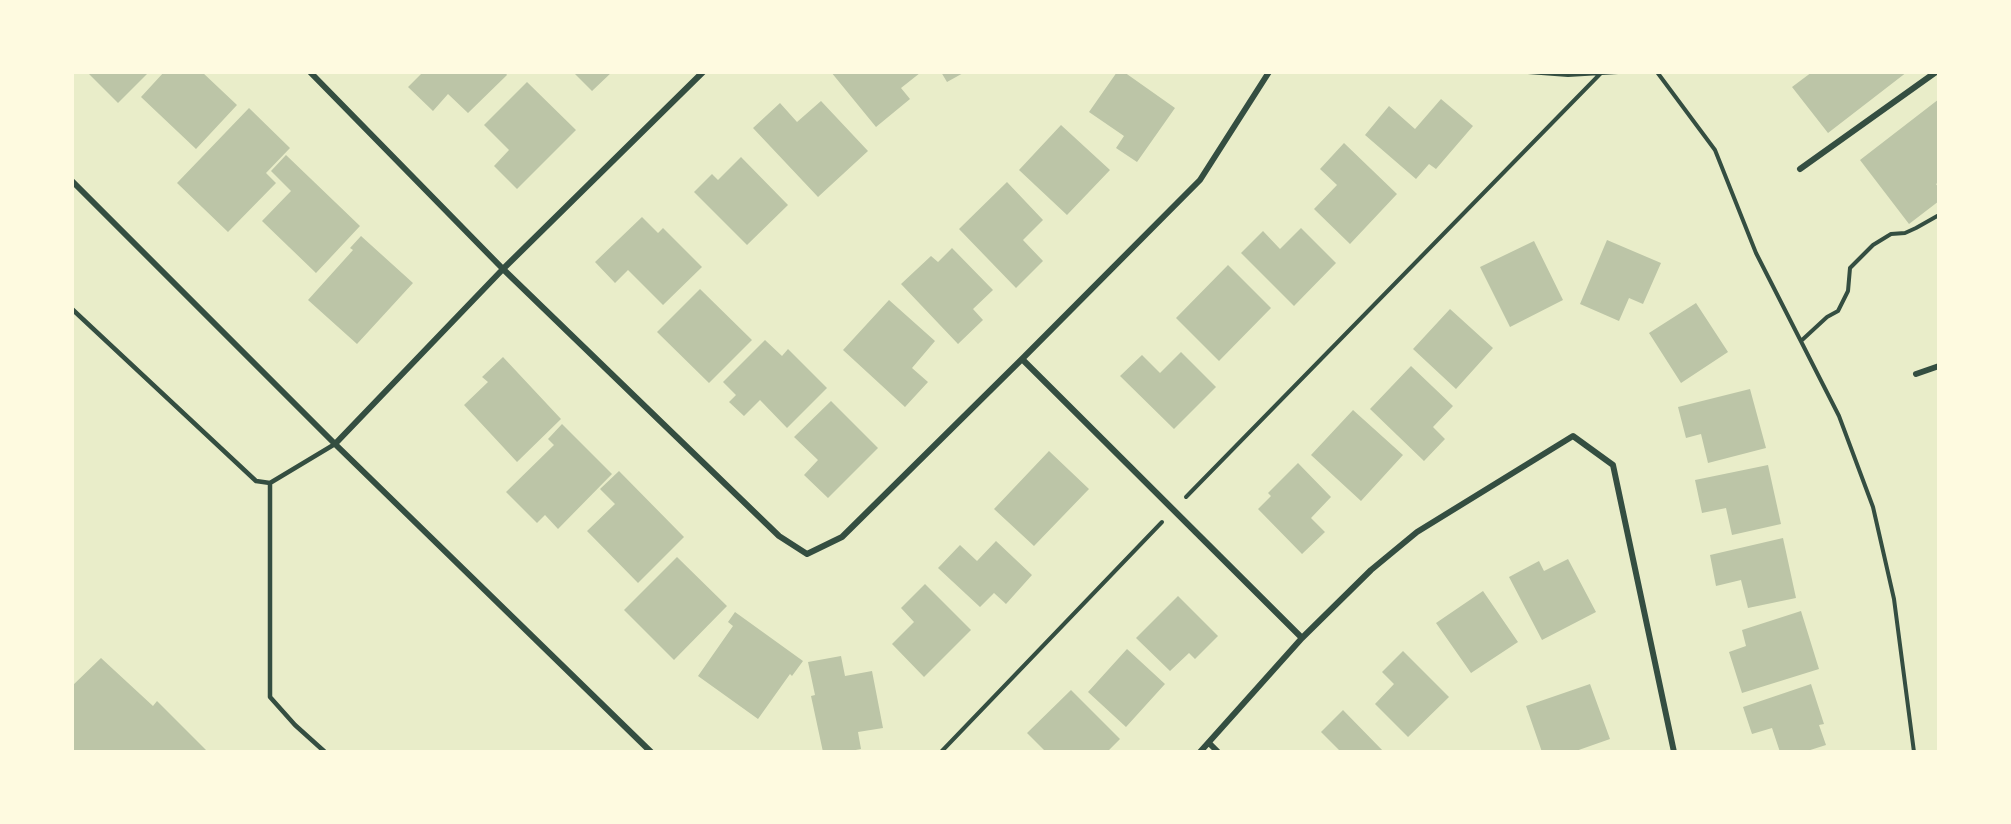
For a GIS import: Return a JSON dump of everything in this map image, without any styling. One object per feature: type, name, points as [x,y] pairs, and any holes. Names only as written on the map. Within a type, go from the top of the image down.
[{"type":"street","points":[[310,72],[503,269],[779,536],[807,554],[842,537],[1200,180],[1269,72]]},
{"type":"street","points":[[335,444],[503,269],[703,72]]},
{"type":"street","points":[[1800,169],[1936,72]]},
{"type":"street","points":[[72,181],[335,444],[651,752]]},
{"type":"street","points":[[1022,359],[1302,638]]},
{"type":"street","points":[[1917,374],[1939,366]]},
{"type":"street","points":[[1200,752],[1302,638],[1371,570],[1417,532],[1573,436],[1613,465],[1674,752]]},
{"type":"street","points":[[1209,743],[1218,752]]},
{"type":"lane","points":[[72,309],[256,481],[270,483],[335,444]]},
{"type":"lane","points":[[270,483],[270,697],[295,725],[325,752]]},
{"type":"path","points":[[1527,72],[1568,75],[1618,72]]},
{"type":"path","points":[[1656,72],[1715,150],[1756,253],[1839,416],[1873,507],[1894,599],[1914,752]]},
{"type":"path","points":[[941,752],[1601,73]]},
{"type":"path","points":[[1801,341],[1827,317],[1838,311],[1848,291],[1850,268],[1873,244],[1891,234],[1905,233],[1939,214]]},
{"type":"building","points":[[87,72],[149,72],[118,103]]},
{"type":"building","points":[[164,72],[202,72],[237,105],[196,149],[141,97]]},
{"type":"building","points":[[423,72],[505,72],[507,75],[468,113],[448,94],[433,111],[408,87]]},
{"type":"building","points":[[573,72],[612,72],[592,91]]},
{"type":"building","points":[[831,72],[920,73],[901,88],[910,99],[876,127]]},
{"type":"building","points":[[941,72],[965,72],[947,82]]},
{"type":"building","points":[[1117,72],[1124,72],[1175,108],[1137,162],[1116,148],[1124,136],[1089,112]]},
{"type":"building","points":[[1812,72],[1907,72],[1828,133],[1792,87]]},
{"type":"building","points":[[527,82],[576,130],[517,189],[494,166],[509,150],[484,125]]},
{"type":"building","points":[[1441,99],[1473,126],[1436,169],[1429,164],[1416,179],[1365,135],[1389,106],[1415,129]]},
{"type":"building","points":[[1939,99],[1939,182],[1936,184],[1939,188],[1939,201],[1909,224],[1860,160]]},
{"type":"building","points":[[821,101],[868,151],[818,197],[753,128],[780,103],[797,122]]},
{"type":"building","points":[[249,108],[290,148],[266,173],[276,183],[228,232],[177,183]]},
{"type":"building","points":[[1061,125],[1110,170],[1067,215],[1019,170]]},
{"type":"building","points":[[1344,143],[1397,194],[1350,244],[1314,209],[1337,185],[1320,169]]},
{"type":"building","points":[[286,155],[360,226],[316,273],[262,221],[291,191],[271,171]]},
{"type":"building","points":[[741,157],[788,205],[747,245],[694,192],[712,174],[718,180]]},
{"type":"building","points":[[1007,182],[1043,220],[1023,240],[1043,261],[1016,288],[959,229]]},
{"type":"building","points":[[642,217],[658,233],[663,228],[702,267],[663,305],[628,270],[615,283],[595,262]]},
{"type":"building","points":[[1301,228],[1336,263],[1294,306],[1241,253],[1263,231],[1280,249]]},
{"type":"building","points":[[361,236],[413,283],[357,344],[308,300],[353,250],[350,248]]},
{"type":"building","points":[[1607,240],[1661,263],[1643,304],[1629,298],[1619,321],[1580,304]]},
{"type":"building","points":[[1534,241],[1563,300],[1510,327],[1480,267]]},
{"type":"building","points":[[952,248],[993,290],[973,309],[983,320],[958,344],[901,284],[931,256],[938,262]]},
{"type":"building","points":[[1228,265],[1271,308],[1219,361],[1176,318]]},
{"type":"building","points":[[700,289],[752,340],[709,383],[657,332]]},
{"type":"building","points":[[889,300],[935,341],[912,368],[928,382],[905,407],[843,350]]},
{"type":"building","points":[[1696,303],[1728,352],[1681,383],[1649,333]]},
{"type":"building","points":[[1450,309],[1493,348],[1456,389],[1413,349]]},
{"type":"building","points":[[765,340],[782,356],[788,349],[827,388],[787,428],[760,400],[744,416],[729,402],[736,395],[723,382]]},
{"type":"building","points":[[1181,352],[1216,387],[1174,429],[1120,376],[1142,355],[1160,373]]},
{"type":"building","points":[[503,357],[561,419],[517,462],[464,405],[488,382],[482,377]]},
{"type":"building","points":[[1411,366],[1453,406],[1433,427],[1445,439],[1424,461],[1370,409]]},
{"type":"building","points":[[1750,389],[1766,448],[1708,463],[1701,434],[1686,438],[1678,407]]},
{"type":"building","points":[[831,401],[878,448],[828,498],[804,475],[818,460],[794,437]]},
{"type":"building","points":[[1353,410],[1403,455],[1361,501],[1311,455]]},
{"type":"building","points":[[562,424],[612,474],[558,529],[545,515],[537,523],[506,492],[554,445],[548,439]]},
{"type":"building","points":[[1049,451],[1089,489],[1034,546],[994,509]]},
{"type":"building","points":[[1298,463],[1331,497],[1311,518],[1325,532],[1302,554],[1258,509],[1271,496],[1268,493]]},
{"type":"building","points":[[1768,465],[1781,524],[1732,535],[1726,508],[1702,513],[1695,480]]},
{"type":"building","points":[[619,471],[684,537],[638,583],[587,531],[615,504],[600,489]]},
{"type":"building","points":[[1783,538],[1796,598],[1748,608],[1741,580],[1716,586],[1710,555]]},
{"type":"building","points":[[996,541],[1032,575],[1006,604],[994,593],[980,607],[938,568],[960,545],[977,561]]},
{"type":"building","points":[[677,557],[727,606],[674,660],[624,610]]},
{"type":"building","points":[[1568,559],[1596,612],[1542,640],[1509,577],[1539,561],[1544,571]]},
{"type":"building","points":[[925,584],[971,630],[924,677],[892,644],[914,622],[901,608]]},
{"type":"building","points":[[1483,591],[1518,642],[1471,673],[1436,623]]},
{"type":"building","points":[[1178,596],[1218,636],[1195,659],[1189,653],[1170,671],[1136,638]]},
{"type":"building","points":[[1801,611],[1819,669],[1742,693],[1729,652],[1746,646],[1742,630]]},
{"type":"building","points":[[735,612],[803,661],[792,676],[790,674],[758,719],[698,676],[733,626],[728,622]]},
{"type":"building","points":[[1127,649],[1165,684],[1126,727],[1088,692]]},
{"type":"building","points":[[1403,651],[1449,697],[1408,737],[1375,704],[1394,684],[1382,672]]},
{"type":"building","points":[[841,656],[845,676],[872,671],[883,728],[858,732],[861,749],[823,752],[811,696],[815,695],[808,662]]},
{"type":"building","points":[[101,658],[153,706],[157,701],[208,752],[72,752],[72,686]]},
{"type":"building","points":[[1590,684],[1610,739],[1573,752],[1542,752],[1526,706]]},
{"type":"building","points":[[1811,684],[1824,724],[1819,725],[1826,745],[1804,752],[1780,752],[1772,728],[1752,734],[1743,707]]},
{"type":"building","points":[[1071,690],[1120,739],[1107,752],[1046,752],[1027,733]]},
{"type":"building","points":[[1343,710],[1384,752],[1337,752],[1339,750],[1321,732]]}]
